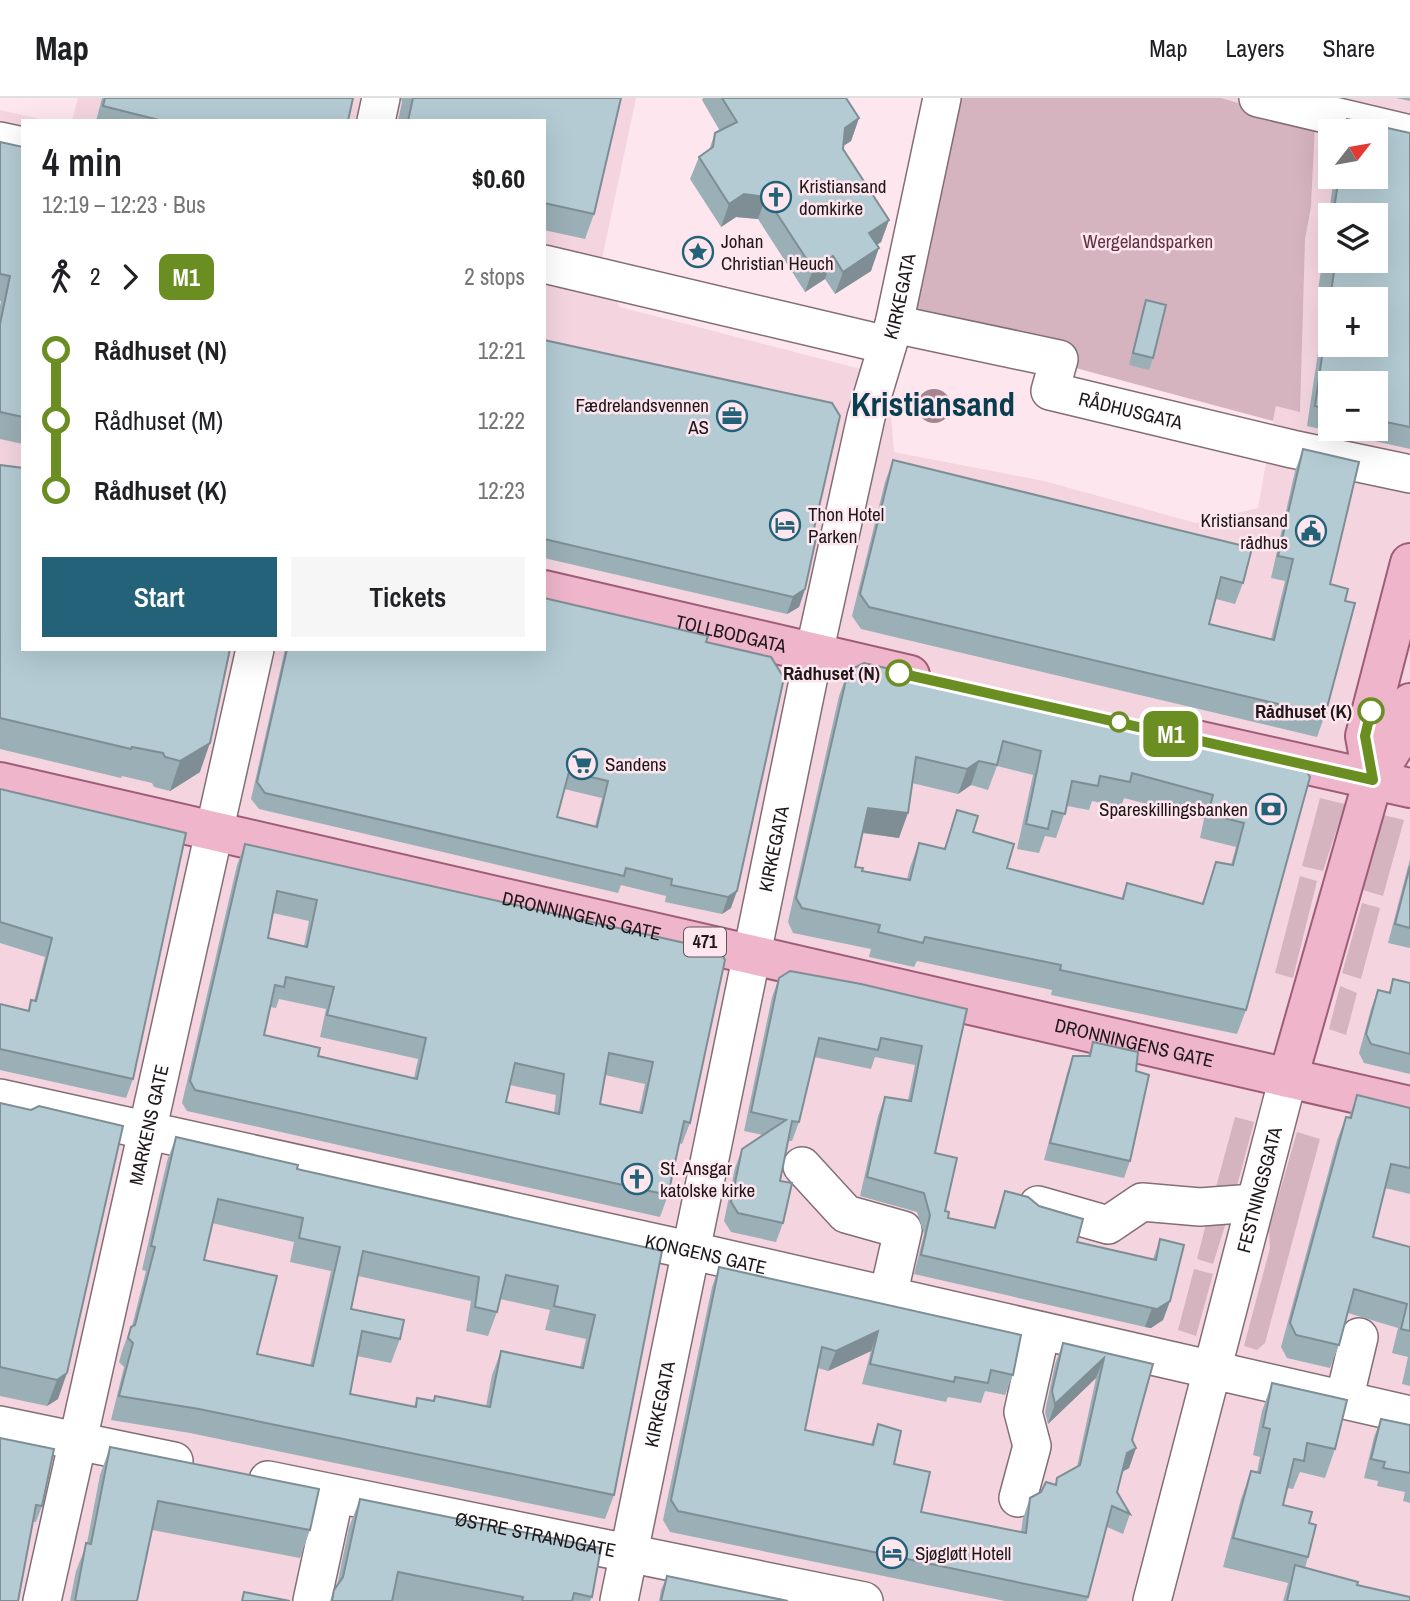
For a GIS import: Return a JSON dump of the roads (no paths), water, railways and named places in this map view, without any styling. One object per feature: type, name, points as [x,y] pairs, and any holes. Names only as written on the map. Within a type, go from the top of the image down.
[{"type":"main road","name":"FESTNINGSGATA","points":[[1373,780],[1365,736],[1410,563]]},
{"type":"main road","name":"TOLLBODGATA","points":[[546,590],[942,682]]},
{"type":"main road","name":"FESTNINGSGATA","points":[[1288,1078],[1373,780],[1396,743],[1410,703]]},
{"type":"main road","points":[[1145,728],[1410,788]]},
{"type":"main road","name":"DRONNINGENS GATE","points":[[0,782],[1410,1106]]},
{"type":"street","points":[[376,119],[381,98]]},
{"type":"street","points":[[1258,98],[1410,134]]},
{"type":"street","name":"KIRKEGATA","points":[[619,1601],[693,1251],[750,953],[813,653],[857,457],[890,334],[941,101]]},
{"type":"street","points":[[0,141],[21,146]]},
{"type":"street","name":"RÅDHUSGATA","points":[[546,264],[890,334],[1059,359],[1050,391],[1292,449],[1410,474]]},
{"type":"street","name":"MARKENS GATE","points":[[42,1601],[76,1440],[256,651]]},
{"type":"street","name":"FESTNINGSGATA","points":[[1153,1601],[1288,1078]]},
{"type":"street","name":"KONGENS GATE","points":[[0,1098],[693,1251],[1410,1415]]},
{"type":"street","points":[[802,1166],[846,1214],[903,1230],[888,1296]]},
{"type":"street","points":[[1038,1205],[1108,1225],[1142,1202],[1200,1208],[1254,1203]]},
{"type":"street","points":[[1018,1498],[1032,1446],[1023,1412],[1041,1331]]},
{"type":"street","points":[[1344,1400],[1359,1337]]},
{"type":"street","name":"ØSTRE STRANDGATE","points":[[0,1425],[864,1601]]},
{"type":"street","points":[[312,1601],[335,1494]]},
{"type":"place","name":"Kristiansand domkirke","points":[[776,197]]},
{"type":"place","name":"Johan Christian Heuch","points":[[698,252]]},
{"type":"place","name":"Fædrelandsvennen AS","points":[[732,416]]},
{"type":"place","name":"Thon Hotel Parken","points":[[785,525]]},
{"type":"place","name":"Kristiansand rådhus","points":[[1311,531]]},
{"type":"place","name":"Rådhuset (N)","points":[[899,673]]},
{"type":"place","name":"Rådhuset (K)","points":[[1371,711]]},
{"type":"place","name":"Sandens","points":[[582,764]]},
{"type":"place","name":"Spareskillingsbanken","points":[[1271,809]]},
{"type":"place","name":"St. Ansgar katolske kirke","points":[[637,1179]]},
{"type":"place","name":"Sjøgløtt Hotell","points":[[892,1553]]},
{"type":"district","name":"Kristiansand","points":[[933,404]]},
{"type":"park label","name":"Wergelandsparken","points":[[1148,241]]}]
